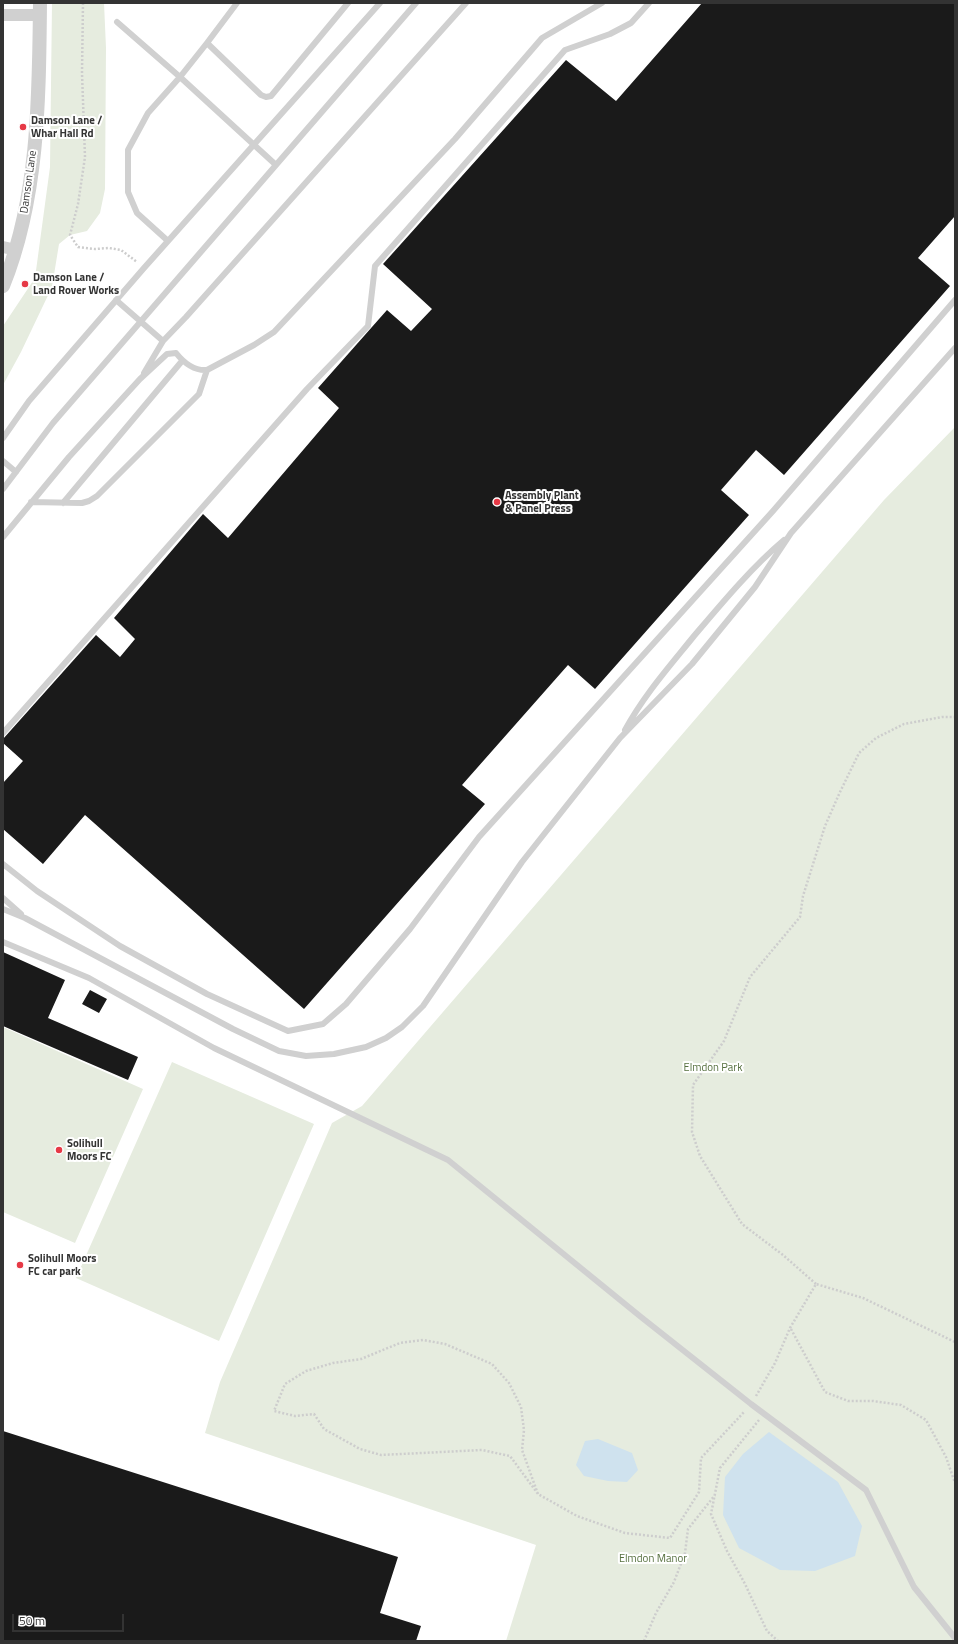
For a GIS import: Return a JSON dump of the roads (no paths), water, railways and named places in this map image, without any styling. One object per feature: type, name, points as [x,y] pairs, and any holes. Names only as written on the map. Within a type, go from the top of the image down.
[{"type":"street","points":[[3,15],[40,9]]},
{"type":"street","name":"Damson Lane","points":[[3,286],[9,249],[23,220],[30,184],[35,141],[38,92],[40,9]]},
{"type":"lane","points":[[168,241],[137,213],[128,192],[128,150],[148,113],[180,77],[237,3]]},
{"type":"lane","points":[[207,43],[260,95],[266,97],[271,96],[348,3]]},
{"type":"lane","points":[[3,438],[29,401],[116,300],[380,3]]},
{"type":"lane","points":[[3,489],[53,423],[416,3]]},
{"type":"lane","points":[[140,380],[163,341],[466,3]]},
{"type":"lane","points":[[3,537],[69,457],[140,380],[167,354],[176,353],[182,361],[199,371],[207,370],[254,345],[274,332],[455,139],[542,38],[602,3]]},
{"type":"lane","points":[[3,732],[307,389],[368,326],[375,266],[565,50],[610,34],[631,23],[649,3]]},
{"type":"lane","points":[[116,22],[180,77],[276,166]]},
{"type":"lane","points":[[116,300],[163,341]]},
{"type":"lane","points":[[3,864],[37,891],[120,946],[207,994],[288,1031],[323,1024],[346,1004],[410,929],[479,837],[768,516],[955,300]]},
{"type":"lane","points":[[620,738],[639,705],[710,618],[766,556],[791,533],[955,348]]},
{"type":"lane","points":[[63,503],[182,361]]},
{"type":"lane","points":[[31,502],[82,503],[98,496],[199,394],[207,370]]},
{"type":"lane","points":[[3,462],[16,472]]},
{"type":"lane","points":[[3,909],[25,918],[233,1029],[279,1051],[306,1056],[334,1054],[366,1048],[386,1038],[402,1027],[423,1006],[522,862],[620,738],[692,664],[755,587],[791,533]]},
{"type":"lane","points":[[3,898],[25,918]]},
{"type":"lane","points":[[3,942],[89,978],[214,1048],[448,1160],[641,1317],[751,1404],[866,1490],[914,1587],[955,1638]]},
{"type":"water","points":[[769,1432],[838,1482],[862,1526],[855,1556],[815,1571],[780,1570],[739,1548],[723,1515],[725,1477],[743,1454]]},
{"type":"water","points":[[598,1439],[632,1453],[638,1470],[627,1482],[608,1481],[584,1476],[576,1465],[585,1441]]},
{"type":"place","name":"Damson Lane / Whar Hall Rd","points":[[23,127]]},
{"type":"place","name":"Damson Lane / Land Rover Works","points":[[25,284]]},
{"type":"place","name":"Assembly Plant & Panel Press","points":[[497,502]]},
{"type":"place","name":"Solihull Moors FC","points":[[59,1150]]},
{"type":"place","name":"Solihull Moors FC car park","points":[[20,1265]]},
{"type":"park label","name":"Elmdon Park","points":[[713,1068]]},
{"type":"park label","name":"Elmdon Manor","points":[[653,1559]]}]
